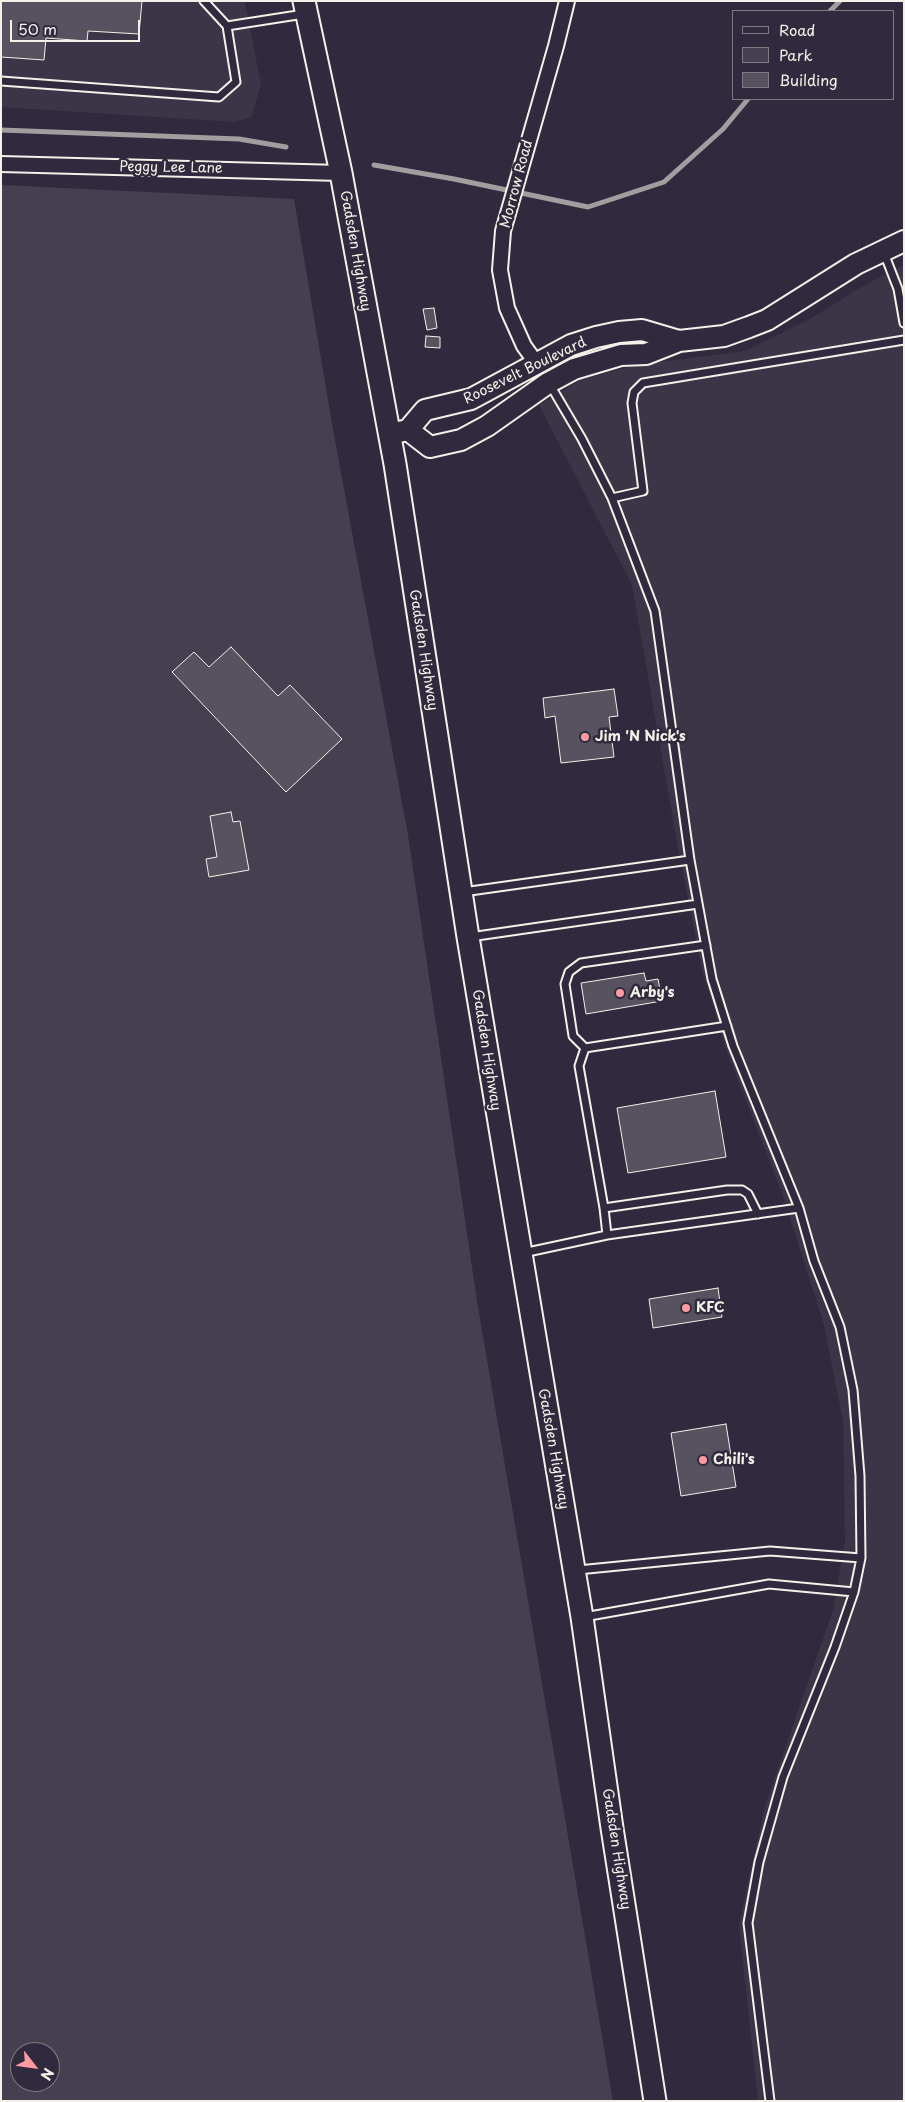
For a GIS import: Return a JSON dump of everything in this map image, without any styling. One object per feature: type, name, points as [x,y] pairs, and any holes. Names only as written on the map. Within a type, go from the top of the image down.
[{"type":"main road","name":"Gadsden Highway","points":[[306,7],[398,432],[468,938],[582,1617],[612,1828],[656,2101]]},
{"type":"street","name":"Morrow Road","points":[[537,364],[524,346],[507,308],[500,270],[503,231],[567,1]]},
{"type":"street","name":"Peggy Lee Lane","points":[[1,164],[341,173]]},
{"type":"street","name":"Roosevelt Boulevard","points":[[679,341],[642,330],[619,332],[571,346],[470,399],[425,410],[398,432],[430,446],[461,440],[488,426],[549,382],[574,369],[598,360],[621,355],[646,354],[679,341],[724,336],[767,320],[856,264],[904,241]]},
{"type":"lane","points":[[1,82],[219,96],[236,82],[227,26],[204,1]]},
{"type":"lane","points":[[227,26],[306,7]]},
{"type":"lane","points":[[883,250],[898,289],[904,323]]},
{"type":"lane","points":[[612,498],[643,491],[632,403],[634,392],[643,383],[904,340]]},
{"type":"lane","points":[[549,382],[582,439],[612,498],[655,610],[690,860],[712,979],[733,1046],[799,1208],[814,1262],[840,1327],[853,1390],[860,1476],[861,1558],[854,1592],[835,1646],[783,1777],[759,1862],[748,1924],[770,2101]]},
{"type":"lane","points":[[461,892],[690,860]]},
{"type":"lane","points":[[468,938],[698,904]]},
{"type":"lane","points":[[585,1048],[574,1036],[565,984],[569,972],[581,963],[706,945]]},
{"type":"lane","points":[[585,1048],[727,1026]]},
{"type":"lane","points":[[585,1048],[579,1066],[608,1235]]},
{"type":"lane","points":[[604,1208],[727,1190],[742,1190],[748,1194],[758,1214]]},
{"type":"lane","points":[[520,1253],[608,1235],[799,1208]]},
{"type":"lane","points":[[573,1570],[770,1551],[861,1558]]},
{"type":"lane","points":[[582,1617],[769,1584],[854,1592]]},
{"type":"shaded area","points":[[1,1],[245,1],[261,85],[251,117],[235,122],[1,107]]},
{"type":"shaded area","points":[[904,264],[904,2101],[758,2101],[739,1925],[764,1809],[833,1610],[845,1541],[843,1422],[824,1325],[782,1193],[727,1052],[702,970],[678,848],[632,585],[539,405],[580,380],[636,365],[745,351],[810,319],[858,289]]},
{"type":"green space","points":[[1,185],[294,199],[332,424],[408,835],[477,1301],[613,2101],[1,2101]]},
{"type":"building","points":[[1,1],[142,1],[139,34],[88,31],[87,41],[46,38],[44,60],[1,57]]},
{"type":"building","points":[[434,308],[437,328],[427,330],[423,309]]},
{"type":"building","points":[[426,336],[440,337],[440,348],[425,347]]},
{"type":"building","points":[[231,647],[278,696],[290,685],[342,739],[286,792],[172,672],[194,652],[209,667]]},
{"type":"building","name":"Jim 'N Nick's","points":[[614,689],[618,716],[609,717],[614,757],[561,763],[555,716],[545,718],[543,698]]},
{"type":"building","points":[[231,812],[233,822],[240,821],[249,870],[209,877],[206,859],[217,857],[210,816]]},
{"type":"building","points":[[644,973],[646,981],[658,979],[662,1001],[586,1014],[581,983]]},
{"type":"building","points":[[715,1091],[726,1157],[628,1173],[617,1108]]},
{"type":"building","name":"KFC","points":[[718,1288],[722,1317],[653,1328],[649,1299]]},
{"type":"building","name":"Chili's","points":[[726,1424],[736,1487],[681,1496],[671,1433]]},
{"type":"waterway","points":[[831,10],[840,1]]},
{"type":"waterway","points":[[374,165],[454,179],[588,207],[664,182],[723,129],[747,100]]},
{"type":"waterway","points":[[1,130],[239,139],[286,147]]},
{"type":"place","name":"Jim 'N Nick's","points":[[585,737]]},
{"type":"place","name":"Arby's","points":[[620,993]]},
{"type":"place","name":"KFC","points":[[686,1308]]},
{"type":"place","name":"Chili's","points":[[703,1460]]}]
